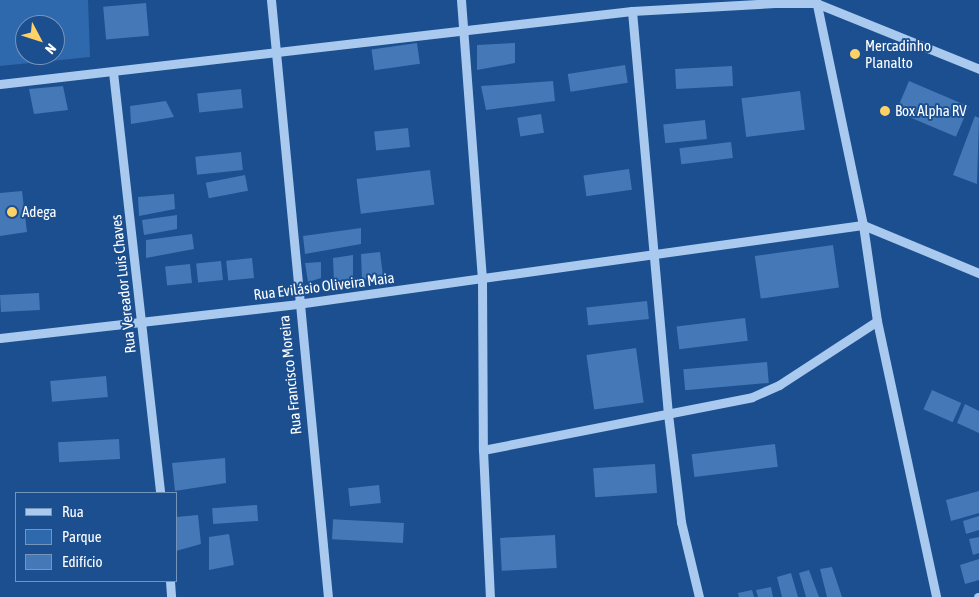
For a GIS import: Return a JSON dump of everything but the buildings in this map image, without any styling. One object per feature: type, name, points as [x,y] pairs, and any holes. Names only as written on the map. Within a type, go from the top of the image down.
[{"type":"street","name":"Rua Francisco Moreira","points":[[271,0],[279,54],[297,304],[328,597]]},
{"type":"street","points":[[461,0],[482,279],[482,450],[490,597]]},
{"type":"street","points":[[816,1],[863,225],[876,321],[936,597]]},
{"type":"street","points":[[0,84],[279,54],[463,30],[632,11],[816,1],[979,69]]},
{"type":"street","points":[[632,11],[650,251],[668,414],[681,522],[699,597]]},
{"type":"street","name":"Rua Vereador Luis Chaves","points":[[113,72],[160,492]]},
{"type":"street","points":[[863,225],[979,273]]},
{"type":"street","name":"Rua Evilásio Oliveira Maia","points":[[0,338],[297,304],[482,279],[650,251],[863,225]]},
{"type":"street","points":[[482,450],[668,414],[761,393],[876,321]]},
{"type":"street","points":[[170,582],[171,597]]},
{"type":"green space","points":[[0,0],[88,0],[90,57],[65,60],[65,15],[15,15],[15,64],[0,66]]},
{"type":"place","name":"Mercadinho Planalto","points":[[855,54]]},
{"type":"place","name":"Box Alpha RV","points":[[885,111]]},
{"type":"place","name":"Adega","points":[[12,212]]}]
